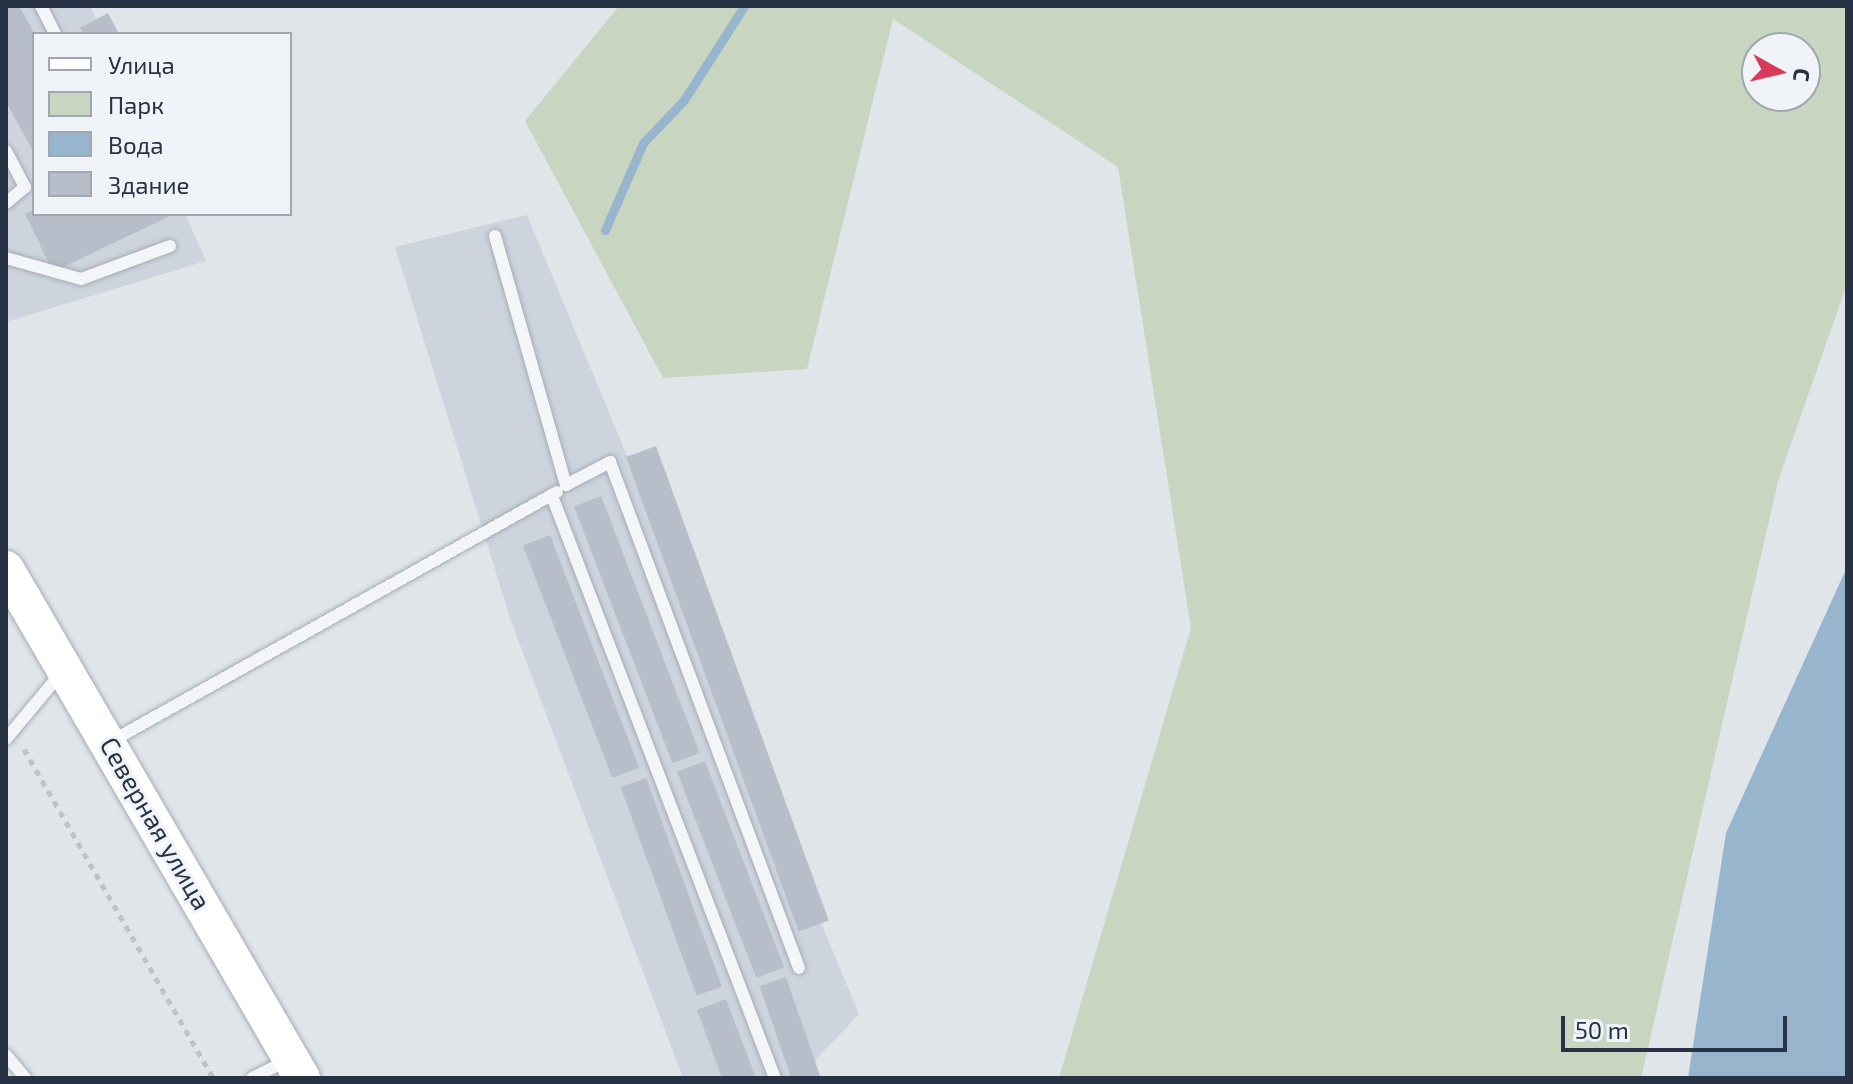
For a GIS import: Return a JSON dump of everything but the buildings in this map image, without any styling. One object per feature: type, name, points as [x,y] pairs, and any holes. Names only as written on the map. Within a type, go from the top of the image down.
[{"type":"street","name":"Северная улица","points":[[6,569],[110,742],[296,1068]]},
{"type":"lane","points":[[41,6],[54,32]]},
{"type":"lane","points":[[6,151],[30,184],[6,203]]},
{"type":"lane","points":[[495,236],[566,485]]},
{"type":"lane","points":[[6,258],[81,279],[170,246]]},
{"type":"lane","points":[[110,742],[610,462],[799,968]]},
{"type":"lane","points":[[552,496],[775,1078]]},
{"type":"lane","points":[[10,735],[66,668]]},
{"type":"lane","points":[[6,1055],[25,1078]]},
{"type":"lane","points":[[252,1078],[296,1068]]},
{"type":"path","points":[[10,735],[213,1078]]},
{"type":"shaded area","points":[[6,6],[90,6],[102,32],[32,32],[32,216],[186,216],[206,261],[6,322]]},
{"type":"shaded area","points":[[527,215],[859,1014],[799,1078],[683,1078],[511,621],[395,247]]},
{"type":"green space","points":[[619,6],[1847,6],[1847,284],[1778,481],[1641,1078],[1059,1078],[1191,628],[1118,167],[893,19],[807,369],[663,378],[525,121]]},
{"type":"water","points":[[1847,567],[1847,1078],[1688,1078],[1726,833]]},
{"type":"waterway","points":[[605,230],[643,143],[684,100],[744,6]]}]
